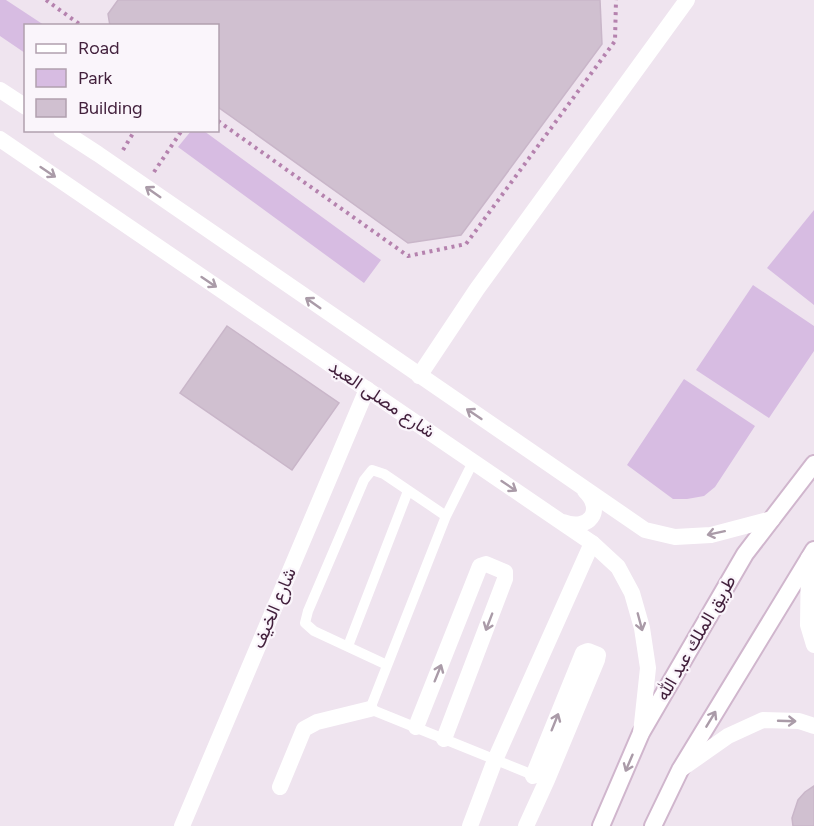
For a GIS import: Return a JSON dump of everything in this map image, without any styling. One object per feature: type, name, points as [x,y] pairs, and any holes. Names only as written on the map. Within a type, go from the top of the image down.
[{"type":"street","points":[[419,376],[477,289],[687,0]]},
{"type":"street","points":[[0,90],[24,106]]},
{"type":"street","points":[[64,132],[645,530],[675,537],[711,535],[772,519]]},
{"type":"street","name":"شارع مصلى العيد","points":[[0,139],[555,517],[592,543],[618,567],[632,593],[642,628],[648,668],[641,734]]},
{"type":"street","name":"شارع الخيف","points":[[182,826],[367,389]]},
{"type":"street","name":"طريق الملك عبد الله","points":[[601,826],[641,734],[745,554],[814,464]]},
{"type":"street","points":[[555,517],[573,525],[587,522],[594,510],[594,502],[582,487]]},
{"type":"street","points":[[470,826],[495,760],[592,543]]},
{"type":"street","points":[[811,554],[808,625],[814,645]]},
{"type":"street","points":[[653,826],[680,770],[811,554]]},
{"type":"street","points":[[416,728],[480,566],[486,564],[505,572],[505,579],[444,739]]},
{"type":"street","points":[[526,826],[540,778],[583,653],[588,651],[598,656],[597,660],[540,778]]},
{"type":"street","points":[[280,787],[304,729],[317,722],[370,709]]},
{"type":"street","points":[[680,770],[728,736],[763,720],[800,721],[814,726]]},
{"type":"lane","points":[[473,462],[447,516],[370,709],[540,778]]},
{"type":"lane","points":[[387,665],[314,631],[305,623],[308,611],[364,480],[372,470],[384,474],[447,516]]},
{"type":"lane","points":[[348,646],[408,491]]},
{"type":"path","points":[[46,0],[79,24]]},
{"type":"path","points":[[219,122],[408,256],[466,244],[615,41],[616,0]]},
{"type":"path","points":[[144,186],[181,132]]},
{"type":"green space","points":[[0,0],[6,0],[42,24],[24,24],[24,52],[0,36]]},
{"type":"green space","points":[[190,132],[205,132],[381,260],[364,283],[178,147]]},
{"type":"green space","points":[[814,210],[814,305],[767,268]]},
{"type":"green space","points":[[753,285],[814,326],[814,351],[769,418],[696,370]]},
{"type":"green space","points":[[684,379],[755,426],[715,487],[704,496],[673,499],[627,465]]},
{"type":"building","points":[[118,0],[600,0],[602,44],[461,235],[408,243],[219,108],[219,24],[110,24],[108,14]]},
{"type":"building","points":[[227,326],[339,403],[292,470],[180,393]]},
{"type":"building","points":[[814,786],[814,826],[793,826],[792,818],[798,800]]}]
